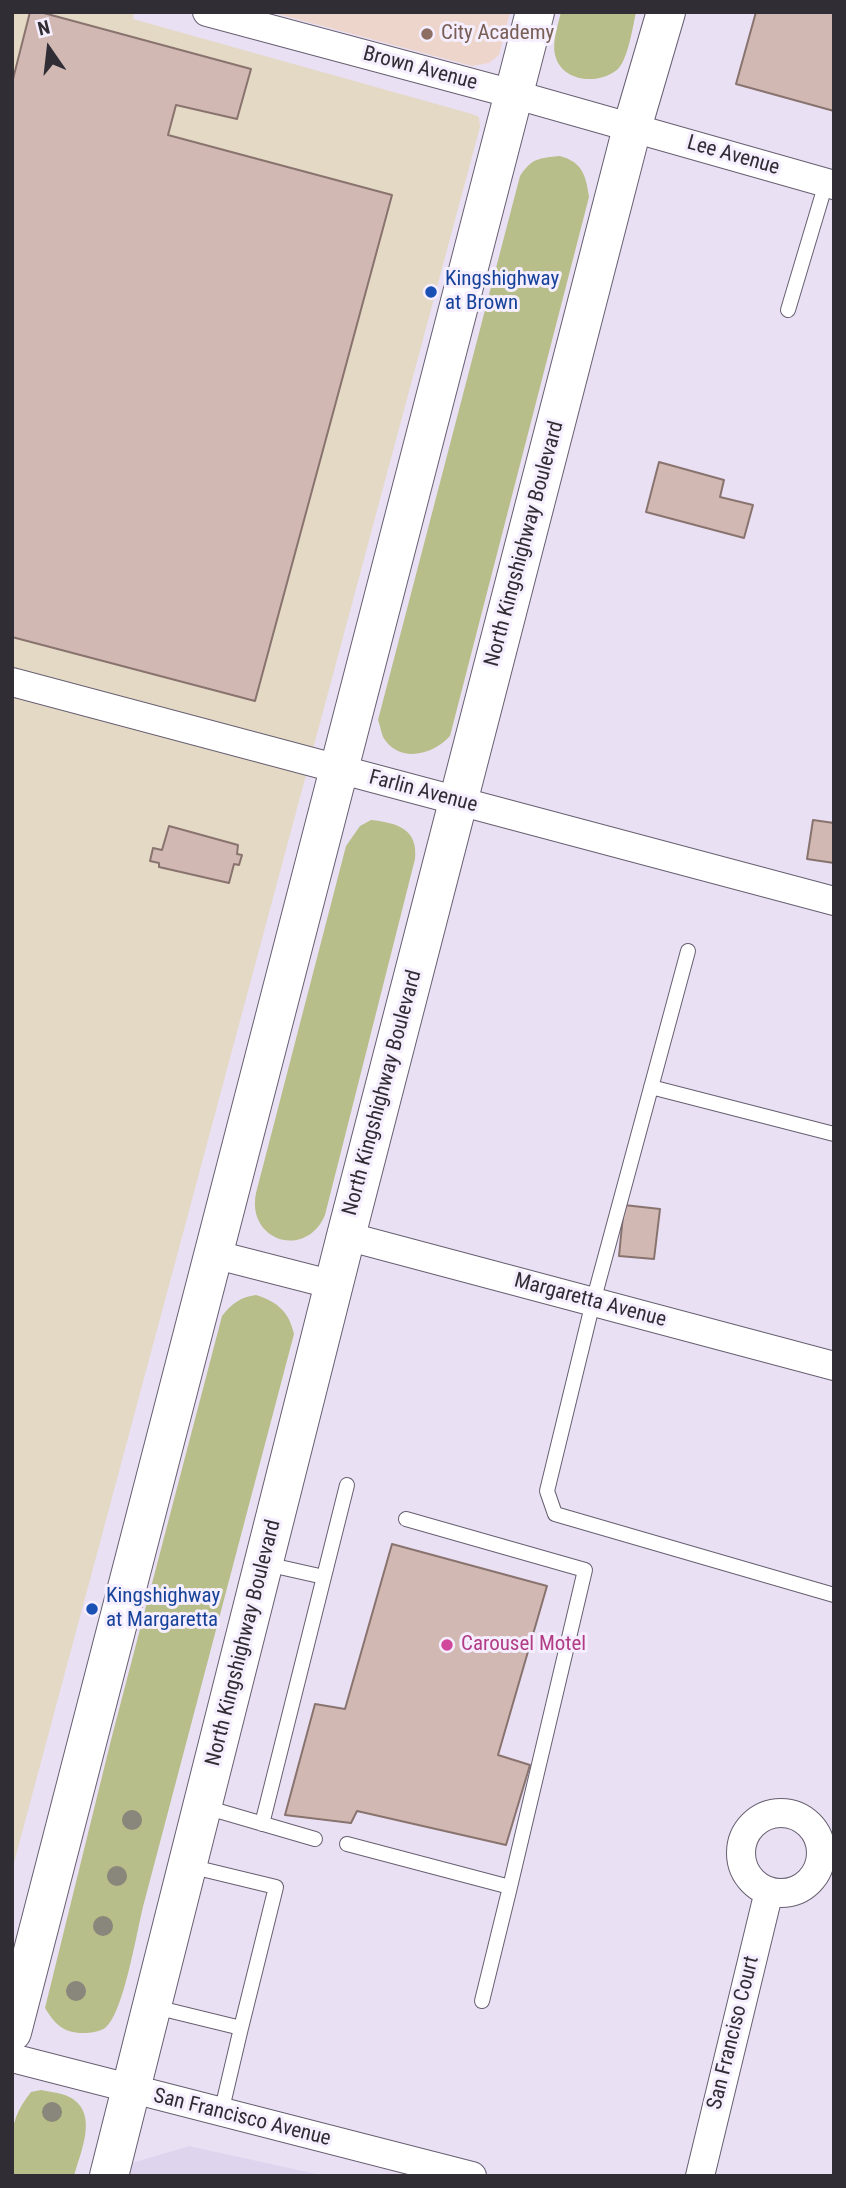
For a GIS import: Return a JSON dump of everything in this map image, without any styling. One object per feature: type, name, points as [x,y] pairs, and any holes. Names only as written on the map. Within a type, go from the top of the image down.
[{"type":"main road","points":[[12,2032],[535,12]]},
{"type":"main road","name":"North Kingshighway Boulevard","points":[[109,2176],[346,1236],[632,128],[666,12]]},
{"type":"street","name":"Brown Avenue","points":[[207,12],[251,18],[632,128]]},
{"type":"street","name":"Lee Avenue","points":[[632,128],[830,184]]},
{"type":"street","name":"Farlin Avenue","points":[[12,682],[834,901]]},
{"type":"street","name":"Margaretta Avenue","points":[[346,1236],[834,1366]]},
{"type":"street","points":[[213,1254],[334,1285]]},
{"type":"street","name":"San Franciso Court","points":[[700,2176],[769,1891]]},
{"type":"street","name":"San Francisco Avenue","points":[[12,2058],[220,2113],[407,2168],[472,2176]]},
{"type":"lane","points":[[788,310],[830,184]]},
{"type":"lane","points":[[688,951],[593,1302],[547,1491],[555,1514],[834,1595]]},
{"type":"lane","points":[[651,1087],[834,1134]]},
{"type":"lane","points":[[262,1824],[347,1485]]},
{"type":"lane","points":[[406,1519],[585,1570],[482,2001]]},
{"type":"lane","points":[[264,1563],[324,1577]]},
{"type":"lane","points":[[203,1807],[315,1839]]},
{"type":"lane","points":[[347,1844],[510,1887]]},
{"type":"lane","points":[[188,1866],[276,1887],[220,2113]]},
{"type":"lane","points":[[153,2007],[242,2028]]},
{"type":"shaded area","points":[[12,12],[134,12],[133,19],[472,114],[479,117],[480,127],[12,1870]]},
{"type":"shaded area","name":"City Academy","points":[[270,12],[510,12],[499,55],[489,63],[472,66]]},
{"type":"shaded area","points":[[189,2146],[325,2176],[126,2176],[129,2164]]},
{"type":"green space","points":[[561,12],[636,12],[627,50],[618,69],[602,78],[592,79],[573,76],[565,71],[554,50]]},
{"type":"green space","points":[[560,156],[582,170],[589,197],[450,736],[426,752],[407,754],[398,751],[383,737],[378,720],[520,176],[537,160]]},
{"type":"green space","points":[[371,820],[390,823],[410,834],[415,859],[325,1215],[316,1229],[305,1237],[280,1239],[268,1233],[260,1223],[255,1210],[256,1193],[346,846],[360,826]]},
{"type":"green space","points":[[256,1295],[271,1301],[286,1314],[294,1334],[144,1903],[124,1989],[112,2020],[105,2028],[89,2033],[76,2033],[56,2023],[45,2008],[111,1740],[222,1316],[237,1301]]},
{"type":"green space","points":[[41,2090],[73,2099],[85,2115],[85,2135],[74,2176],[12,2176],[14,2122],[31,2092]]},
{"type":"building","points":[[30,12],[40,12],[251,69],[237,119],[176,105],[168,135],[392,195],[255,701],[12,637],[12,83]]},
{"type":"building","points":[[756,12],[834,12],[834,111],[736,84]]},
{"type":"building","points":[[659,462],[724,480],[720,497],[753,505],[744,538],[646,512]]},
{"type":"building","points":[[813,820],[834,823],[834,863],[807,859]]},
{"type":"building","points":[[169,826],[238,845],[237,854],[242,855],[239,865],[234,864],[229,883],[159,867],[159,863],[150,861],[153,848],[162,850]]},
{"type":"building","points":[[624,1205],[660,1209],[654,1259],[619,1256]]},
{"type":"building","name":"Carousel Motel","points":[[392,1544],[547,1586],[498,1755],[530,1765],[506,1845],[357,1811],[351,1823],[285,1815],[315,1704],[345,1709]]},
{"type":"place","name":"City Academy","points":[[427,34]]},
{"type":"place","name":"Kingshighway at Brown","points":[[431,292]]},
{"type":"place","name":"Kingshighway at Margaretta","points":[[92,1609]]},
{"type":"place","name":"Carousel Motel","points":[[447,1645]]}]
